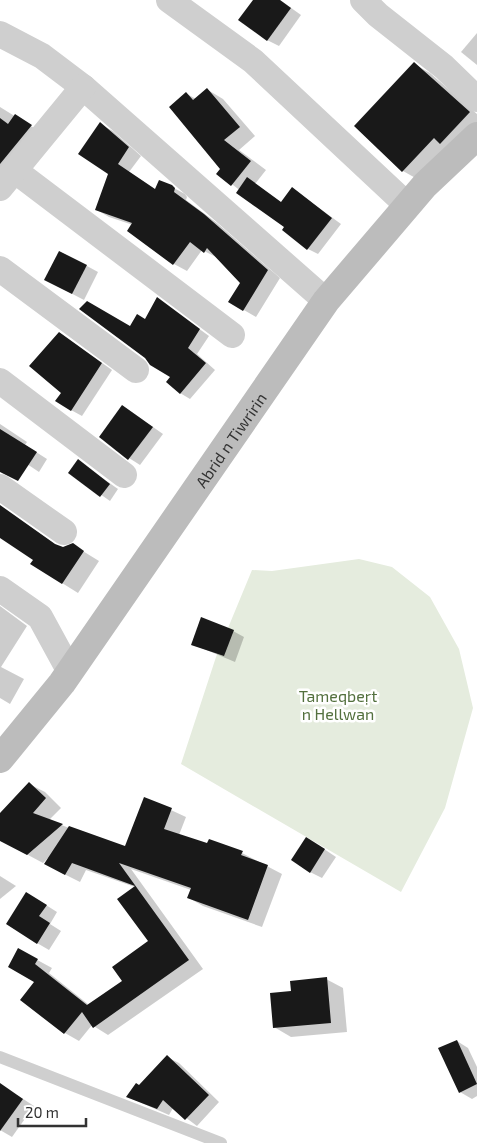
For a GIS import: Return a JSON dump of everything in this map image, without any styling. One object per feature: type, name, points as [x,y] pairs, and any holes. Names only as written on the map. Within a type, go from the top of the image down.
[{"type":"street","points":[[169,0],[253,62],[407,205]]},
{"type":"street","points":[[363,0],[378,15],[444,67],[477,99]]},
{"type":"street","points":[[0,34],[42,56],[83,87],[326,301]]},
{"type":"street","points":[[83,87],[7,179],[232,335]]},
{"type":"street","name":"Abrid n Tiwririn","points":[[0,759],[70,672],[326,301],[407,205],[477,136]]},
{"type":"street","points":[[0,269],[136,370]]},
{"type":"street","points":[[0,381],[124,475]]},
{"type":"street","points":[[0,486],[64,532]]},
{"type":"street","points":[[0,589],[40,618],[70,672]]},
{"type":"lane","points":[[0,1057],[221,1143]]},
{"type":"green space","name":"Tameqbeṛt n Hellwan","points":[[359,559],[392,567],[430,597],[459,649],[473,708],[445,808],[401,892],[181,764],[216,657],[252,570],[272,571]]},
{"type":"building","points":[[253,0],[280,0],[291,8],[267,41],[238,20]]},
{"type":"building","points":[[414,62],[470,112],[440,144],[434,138],[402,172],[354,126]]},
{"type":"building","points":[[207,88],[240,127],[224,140],[251,161],[231,186],[216,174],[220,169],[169,107],[186,92],[193,100]]},
{"type":"building","points":[[15,114],[32,125],[0,164],[0,118],[8,124]]},
{"type":"building","points":[[100,122],[129,147],[118,164],[155,189],[159,180],[172,185],[175,188],[174,192],[204,214],[268,270],[243,311],[228,302],[240,283],[207,248],[204,253],[190,242],[173,265],[127,231],[132,223],[95,210],[108,174],[78,154]]},
{"type":"building","points":[[247,177],[281,202],[292,187],[332,218],[307,250],[282,230],[284,227],[236,193]]},
{"type":"building","points":[[59,251],[87,265],[72,294],[44,280]]},
{"type":"building","points":[[157,297],[200,329],[188,348],[206,363],[180,394],[166,382],[170,377],[150,365],[145,358],[79,309],[87,301],[130,326],[137,314],[145,319]]},
{"type":"building","points":[[59,332],[102,363],[71,411],[55,401],[61,393],[29,366]]},
{"type":"building","points":[[122,405],[153,427],[128,460],[99,437]]},
{"type":"building","points":[[0,429],[37,452],[18,481],[0,472]]},
{"type":"building","points":[[78,459],[110,484],[100,497],[68,473]]},
{"type":"building","points":[[0,505],[55,544],[63,547],[73,543],[84,551],[62,584],[30,564],[33,560],[0,538]]},
{"type":"building","points":[[201,617],[234,630],[224,656],[191,645]]},
{"type":"building","points":[[29,782],[46,798],[33,813],[63,824],[27,855],[0,841],[0,813]]},
{"type":"building","points":[[144,797],[172,808],[164,829],[207,843],[209,839],[243,851],[241,855],[268,865],[248,920],[187,898],[191,888],[119,863],[189,960],[93,1028],[82,1012],[64,1034],[20,1000],[34,982],[8,967],[18,948],[38,959],[35,964],[87,1005],[122,981],[112,967],[148,941],[117,899],[135,886],[72,863],[65,875],[44,864],[69,826],[125,846]]},
{"type":"building","points":[[306,837],[325,849],[310,873],[291,860]]},
{"type":"building","points":[[26,892],[47,905],[39,916],[50,923],[37,944],[6,924]]},
{"type":"building","points":[[327,977],[331,1023],[273,1028],[270,993],[291,991],[290,981]]},
{"type":"building","points":[[457,1040],[477,1084],[459,1093],[438,1048]]},
{"type":"building","points":[[167,1055],[209,1095],[185,1120],[163,1100],[157,1109],[126,1097],[136,1083],[139,1085]]},
{"type":"building","points":[[0,1083],[23,1099],[0,1131]]}]
